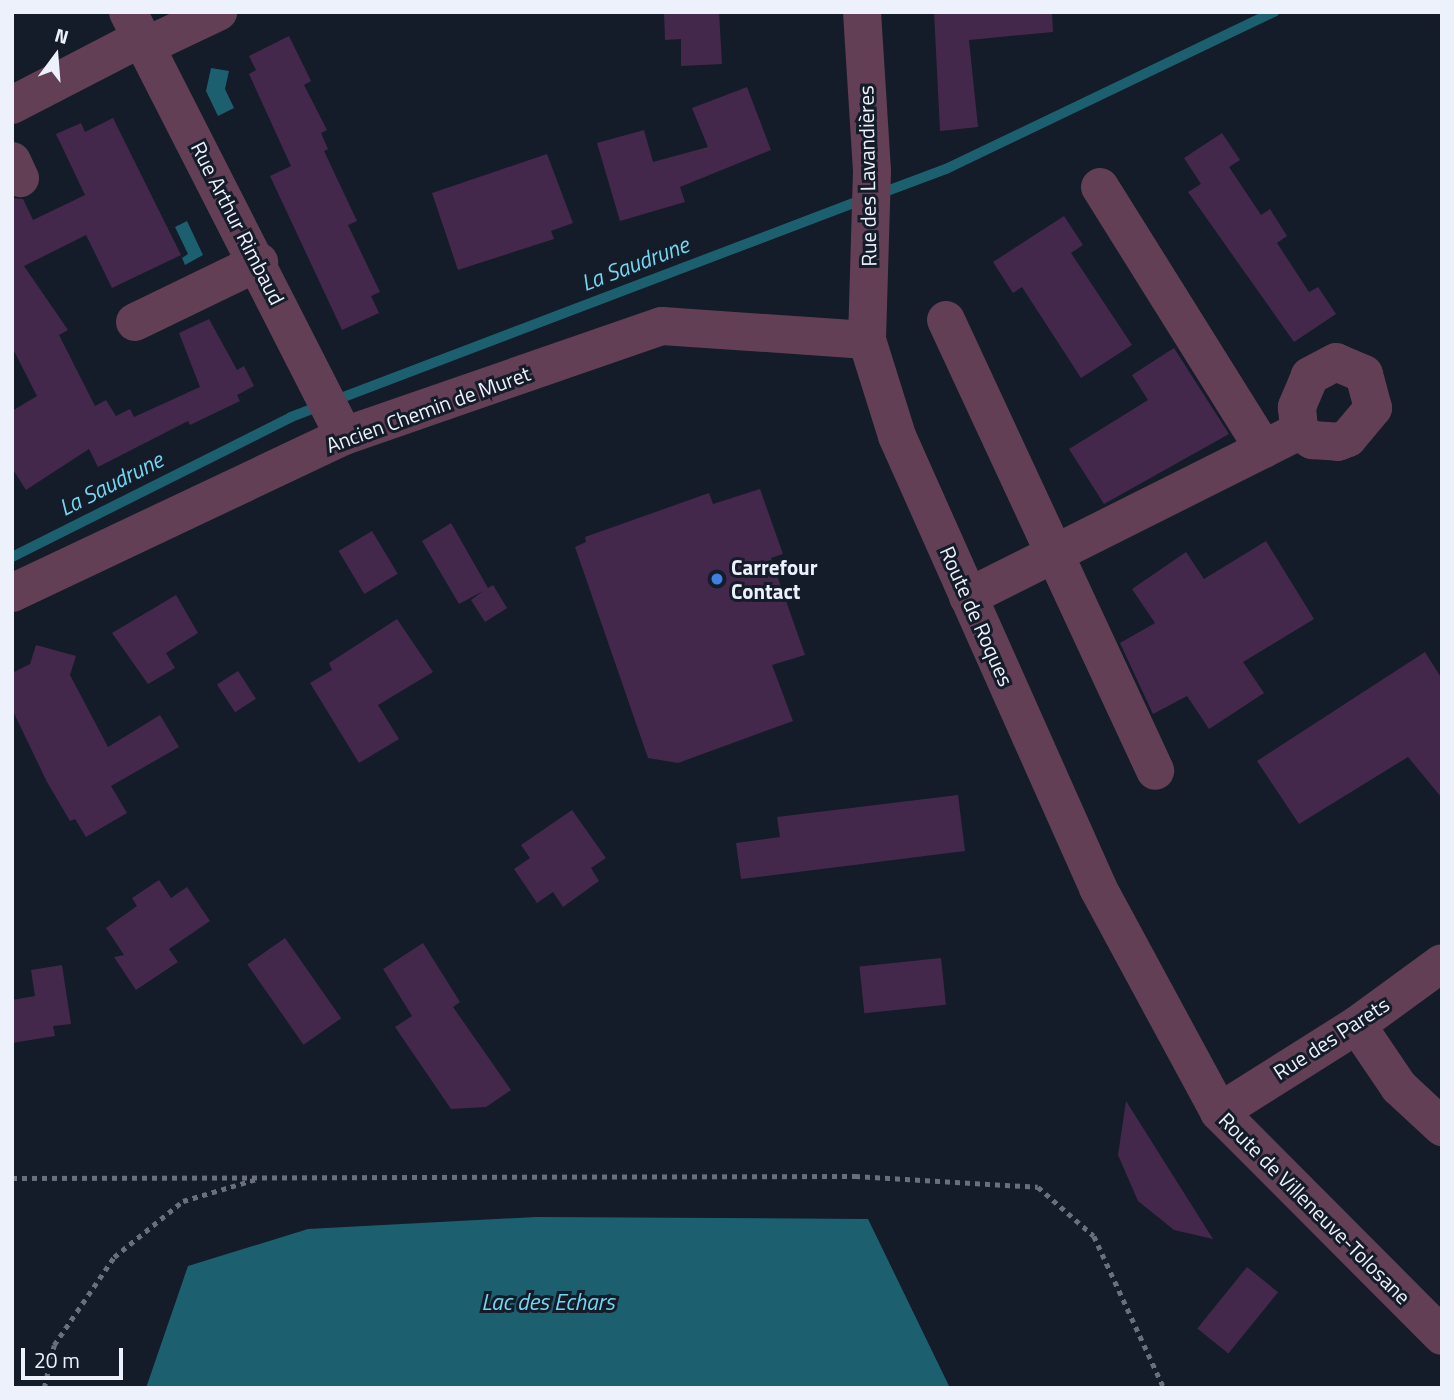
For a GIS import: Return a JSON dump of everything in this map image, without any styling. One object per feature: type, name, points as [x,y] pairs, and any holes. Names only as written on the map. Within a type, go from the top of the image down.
[{"type":"street","points":[[12,104],[138,32],[218,12]]},
{"type":"street","name":"Rue des Lavandières","points":[[862,12],[871,158],[867,340]]},
{"type":"street","name":"Rue Arthur Rimbaud","points":[[138,32],[259,262],[344,436]]},
{"type":"street","points":[[1100,187],[1264,449]]},
{"type":"street","points":[[135,322],[259,262]]},
{"type":"street","points":[[946,320],[1155,771]]},
{"type":"street","name":"Ancien Chemin de Muret","points":[[12,593],[344,436],[662,326],[867,340]]},
{"type":"street","name":"Route de Roques","points":[[867,340],[888,416],[1098,888]]},
{"type":"street","points":[[968,597],[1054,557],[1299,431]]},
{"type":"street","name":"Route de Villeneuve-Tolosane","points":[[1098,888],[1219,1112],[1442,1336]]},
{"type":"street","name":"Rue des Parets","points":[[1219,1112],[1357,1025],[1442,962]]},
{"type":"street","points":[[1357,1025],[1399,1087],[1442,1127]]},
{"type":"path","points":[[12,1178],[855,1176],[1038,1187],[1094,1236],[1164,1388]]},
{"type":"path","points":[[44,1388],[54,1345],[114,1257],[183,1201],[264,1177]]},
{"type":"water","points":[[211,68],[229,71],[225,89],[234,108],[218,116],[206,91]]},
{"type":"water","points":[[187,221],[203,255],[185,265],[182,258],[188,254],[175,227]]},
{"type":"water","name":"Lac des Echars","points":[[536,1217],[868,1219],[950,1388],[146,1388],[188,1266],[308,1229]]},
{"type":"building","points":[[664,12],[719,12],[722,64],[681,66],[681,39],[665,40]]},
{"type":"building","points":[[934,12],[1052,12],[1053,32],[969,40],[978,127],[940,131]]},
{"type":"building","points":[[289,36],[311,81],[304,85],[327,130],[321,133],[328,149],[324,151],[357,221],[348,225],[380,292],[371,296],[379,313],[342,330],[270,176],[291,166],[249,74],[256,70],[249,56]]},
{"type":"building","points":[[747,87],[771,150],[680,187],[685,202],[620,221],[597,143],[644,130],[653,162],[708,147],[692,108]]},
{"type":"building","points":[[113,118],[181,255],[112,288],[86,235],[24,266],[68,330],[59,335],[95,406],[106,400],[116,416],[130,409],[134,417],[200,387],[179,333],[209,319],[237,370],[244,366],[254,386],[237,395],[240,401],[190,425],[188,421],[98,467],[89,449],[26,490],[12,468],[12,411],[37,396],[12,347],[12,198],[23,199],[33,220],[85,195],[56,134],[81,123],[85,132]]},
{"type":"building","points":[[1222,133],[1240,160],[1229,167],[1261,215],[1270,209],[1287,236],[1277,243],[1309,292],[1318,287],[1336,314],[1294,342],[1188,192],[1201,184],[1184,158]]},
{"type":"building","points":[[547,154],[573,223],[551,231],[554,239],[458,270],[432,193]]},
{"type":"building","points":[[1064,216],[1083,245],[1071,253],[1132,345],[1081,378],[1022,287],[1013,293],[993,262]]},
{"type":"building","points":[[1174,348],[1229,434],[1104,504],[1069,449],[1148,400],[1132,375]]},
{"type":"building","points":[[760,489],[783,554],[771,558],[805,655],[772,665],[793,721],[678,763],[648,758],[575,547],[586,542],[585,537],[709,493],[713,504]]},
{"type":"building","points":[[451,523],[488,588],[493,585],[507,608],[485,622],[471,600],[483,591],[459,604],[422,541]]},
{"type":"building","points":[[372,531],[398,574],[364,594],[339,551]]},
{"type":"building","points":[[1266,541],[1314,619],[1243,662],[1264,693],[1209,729],[1187,696],[1153,714],[1120,643],[1155,623],[1132,589],[1186,552],[1204,579]]},
{"type":"building","points":[[176,595],[198,633],[166,653],[175,668],[148,684],[112,633]]},
{"type":"building","points":[[397,619],[433,672],[378,705],[399,739],[359,763],[310,683],[332,670],[329,663]]},
{"type":"building","points":[[36,645],[76,656],[70,675],[108,747],[160,715],[179,747],[111,786],[127,813],[86,837],[75,819],[70,821],[47,782],[12,709],[12,673],[30,664]]},
{"type":"building","points":[[1425,652],[1442,679],[1442,798],[1408,757],[1299,824],[1257,761]]},
{"type":"building","points":[[238,671],[256,699],[235,712],[217,685]]},
{"type":"building","points":[[958,795],[965,851],[741,879],[736,843],[780,837],[777,817]]},
{"type":"building","points":[[572,810],[606,858],[591,868],[599,881],[563,907],[553,892],[537,903],[514,869],[530,858],[521,845]]},
{"type":"building","points":[[159,880],[171,898],[187,887],[210,921],[169,949],[178,962],[136,990],[114,957],[124,955],[106,928],[137,906],[132,898]]},
{"type":"building","points":[[285,938],[341,1018],[304,1045],[247,964]]},
{"type":"building","points":[[423,943],[460,1002],[453,1007],[511,1090],[486,1107],[451,1109],[395,1027],[412,1016],[383,969]]},
{"type":"building","points":[[941,958],[946,1005],[864,1013],[859,967]]},
{"type":"building","points":[[62,965],[71,1024],[53,1026],[55,1036],[12,1043],[12,1000],[35,996],[31,970]]},
{"type":"building","points":[[1126,1101],[1213,1239],[1174,1230],[1138,1201],[1118,1155]]},
{"type":"building","points":[[1247,1267],[1278,1292],[1228,1354],[1197,1328]]},
{"type":"waterway","name":"La Saudrune","points":[[879,194],[946,169],[1274,12]]},
{"type":"waterway","name":"La Saudrune","points":[[12,557],[291,417],[864,199]]},
{"type":"place","name":"Carrefour Contact","points":[[717,579]]}]
